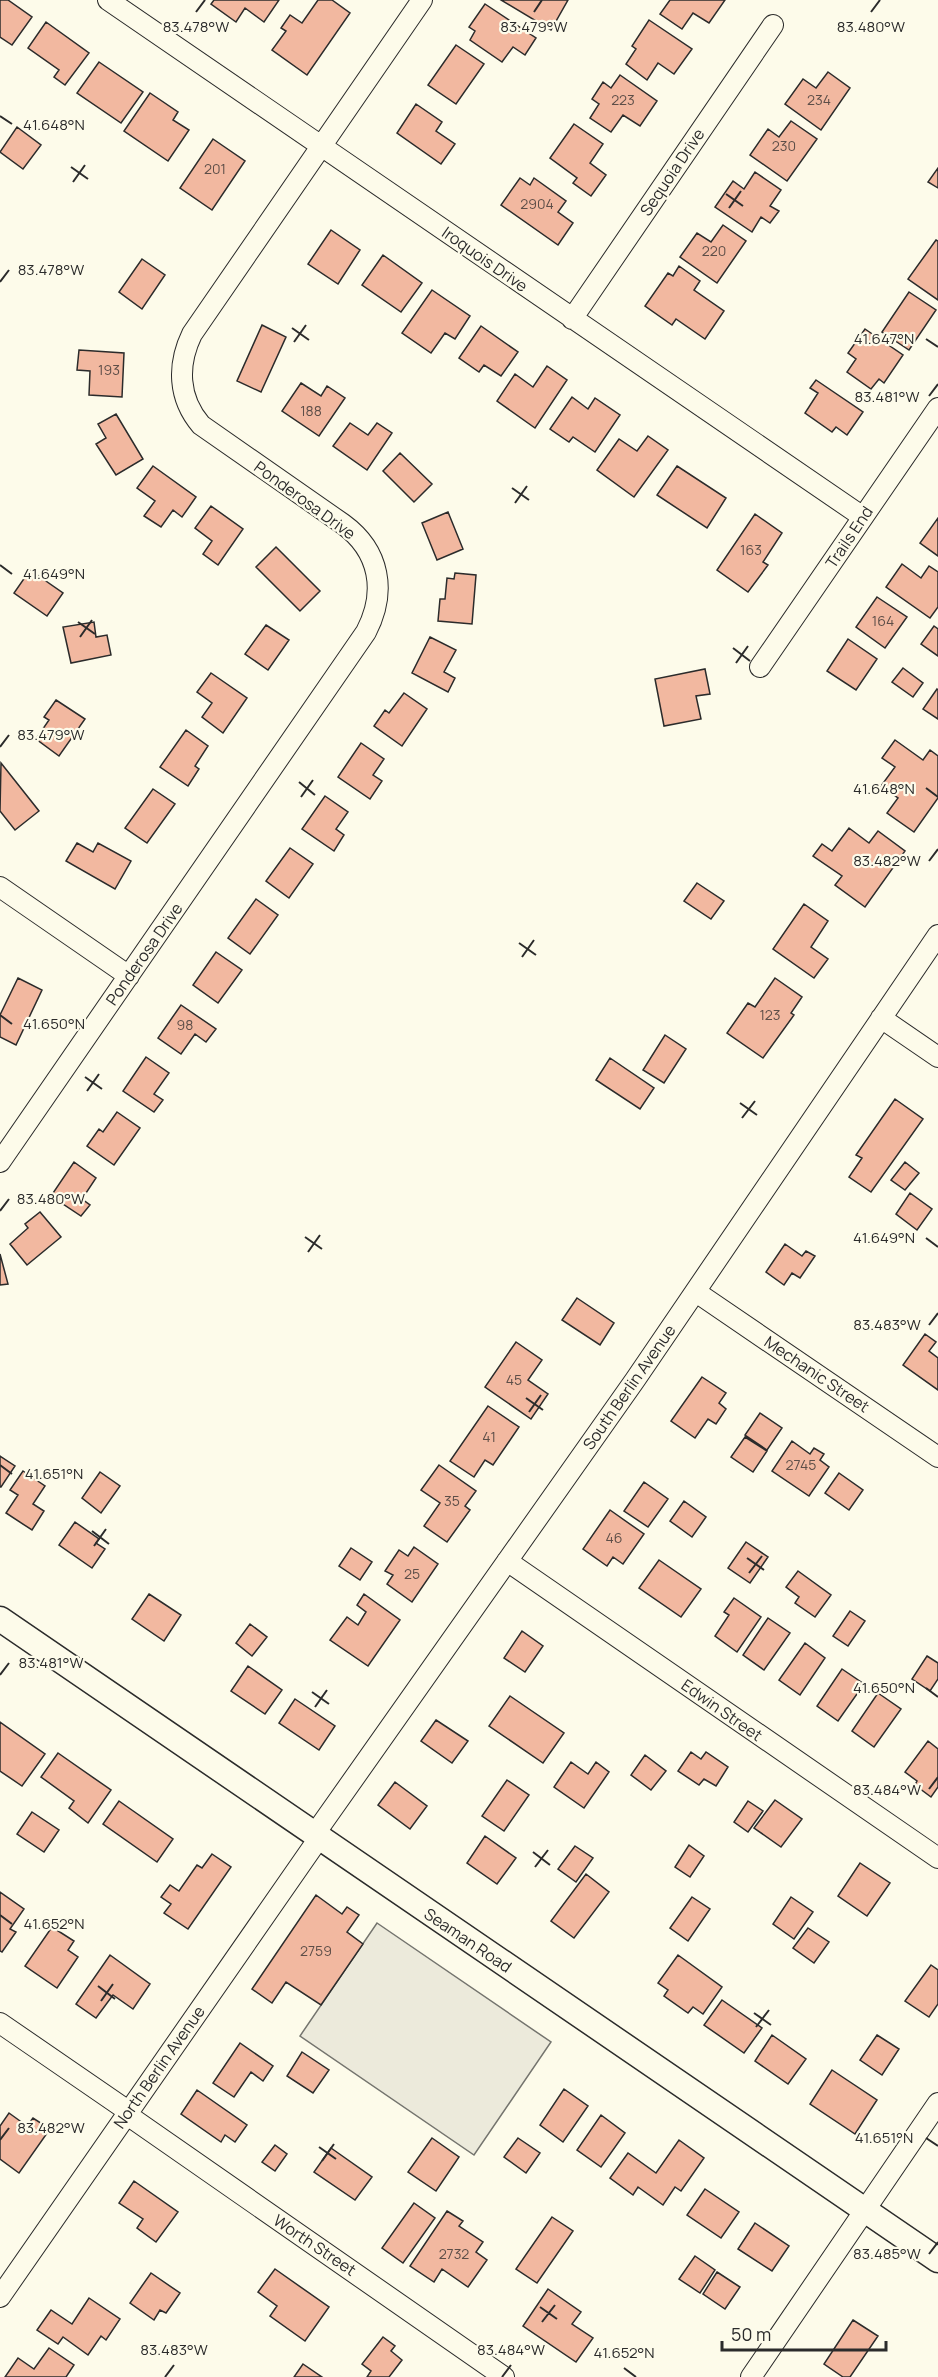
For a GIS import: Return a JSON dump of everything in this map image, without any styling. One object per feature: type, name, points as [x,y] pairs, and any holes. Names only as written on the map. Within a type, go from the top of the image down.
[{"type":"street","name":"Iroquois Drive","points":[[108,0],[862,517]]},
{"type":"street","name":"Ponderosa Drive","points":[[0,1162],[366,632],[378,601],[377,571],[371,555],[361,540],[343,524],[201,425],[191,413],[185,399],[181,372],[183,356],[192,334],[422,0]]},
{"type":"street","name":"Sequoia Drive","points":[[572,319],[773,26]]},
{"type":"street","name":"Trails End","points":[[760,667],[938,408]]},
{"type":"street","points":[[0,887],[129,976]]},
{"type":"street","name":"South Berlin Avenue","points":[[317,1836],[696,1292],[938,935]]},
{"type":"street","points":[[881,1018],[938,1057]]},
{"type":"street","name":"Mechanic Street","points":[[696,1292],[938,1457]]},
{"type":"street","name":"Edwin Street","points":[[507,1561],[938,1858]]},
{"type":"street","name":"Seaman Road","points":[[0,1619],[938,2260]]},
{"type":"street","name":"North Berlin Avenue","points":[[0,2297],[317,1836]]},
{"type":"street","name":"Worth Street","points":[[0,2023],[504,2377]]},
{"type":"street","points":[[751,2377],[938,2103]]},
{"type":"shaded area","points":[[377,1923],[551,2042],[474,2155],[300,2036]]},
{"type":"building","points":[[0,0],[8,0],[32,17],[12,45],[0,37]]},
{"type":"building","points":[[214,0],[279,0],[264,22],[245,8],[236,22],[211,4]]},
{"type":"building","points":[[318,0],[332,0],[350,13],[307,75],[272,50],[286,31],[281,28],[290,15],[302,23]]},
{"type":"building","points":[[501,0],[568,0],[551,30]]},
{"type":"building","points":[[670,0],[725,0],[709,23],[693,13],[682,29],[660,14]]},
{"type":"building","points":[[485,4],[536,38],[525,55],[513,47],[502,62],[470,40],[475,31],[469,27]]},
{"type":"building","points":[[649,20],[692,49],[674,74],[658,63],[647,80],[626,64],[636,49],[632,46]]},
{"type":"building","points":[[46,22],[89,53],[65,85],[54,77],[59,70],[28,48]]},
{"type":"building","points":[[456,45],[484,64],[456,104],[428,85]]},
{"type":"building","points":[[99,62],[143,92],[121,123],[77,93]]},
{"type":"building","points":[[828,72],[850,88],[821,130],[785,104],[803,79],[816,88]]},
{"type":"building","points":[[620,75],[657,101],[640,126],[623,115],[611,132],[590,118],[599,104],[592,99],[603,82],[611,88]]},
{"type":"building","points":[[150,93],[178,112],[173,120],[189,130],[168,161],[124,131]]},
{"type":"building","points":[[416,104],[442,122],[436,131],[455,144],[441,164],[397,133]]},
{"type":"building","points":[[791,121],[817,139],[787,181],[750,155],[768,129],[779,137]]},
{"type":"building","points":[[574,124],[603,144],[590,163],[606,175],[591,196],[573,183],[577,178],[550,158]]},
{"type":"building","points":[[17,127],[41,145],[23,169],[0,152]]},
{"type":"building","points":[[213,139],[245,161],[212,210],[180,188]]},
{"type":"building","points":[[938,168],[938,188],[928,182]]},
{"type":"building","points":[[755,172],[781,190],[770,206],[779,211],[770,223],[761,217],[752,232],[715,207],[733,181],[744,189]]},
{"type":"building","points":[[520,178],[530,185],[534,178],[566,201],[558,212],[573,223],[558,245],[501,205]]},
{"type":"building","points":[[723,225],[746,241],[717,283],[680,257],[697,233],[711,242]]},
{"type":"building","points":[[331,230],[360,250],[338,284],[308,264]]},
{"type":"building","points":[[936,240],[938,241],[938,300],[908,279]]},
{"type":"building","points":[[383,255],[422,283],[401,312],[362,285]]},
{"type":"building","points":[[142,259],[165,275],[142,309],[119,292]]},
{"type":"building","points":[[679,266],[700,281],[694,290],[724,311],[705,339],[676,319],[672,325],[645,306],[668,273],[673,276]]},
{"type":"building","points":[[432,290],[470,316],[455,339],[445,333],[431,353],[402,333]]},
{"type":"building","points":[[909,292],[936,310],[909,350],[882,332]]},
{"type":"building","points":[[262,325],[286,337],[261,392],[237,381]]},
{"type":"building","points":[[481,326],[518,352],[501,376],[484,365],[479,372],[459,358]]},
{"type":"building","points":[[865,329],[903,355],[884,383],[879,379],[871,389],[847,372],[856,359],[848,353]]},
{"type":"building","points":[[79,350],[124,353],[122,397],[89,395],[90,371],[77,370]]},
{"type":"building","points":[[547,366],[567,380],[535,428],[497,401],[515,374],[533,387]]},
{"type":"building","points":[[816,380],[863,412],[847,435],[836,427],[832,432],[805,413],[818,393],[810,388]]},
{"type":"building","points":[[301,383],[321,396],[327,386],[345,398],[319,436],[282,411]]},
{"type":"building","points":[[572,397],[588,409],[595,398],[620,415],[595,452],[573,437],[569,442],[550,429]]},
{"type":"building","points":[[116,414],[143,459],[116,475],[96,444],[106,438],[98,424]]},
{"type":"building","points":[[350,423],[368,435],[377,423],[392,433],[367,470],[333,446]]},
{"type":"building","points":[[648,436],[668,450],[634,497],[597,470],[619,439],[637,451]]},
{"type":"building","points":[[400,453],[432,484],[414,502],[383,471]]},
{"type":"building","points":[[153,466],[196,497],[182,517],[173,510],[161,527],[144,516],[155,501],[137,488]]},
{"type":"building","points":[[677,466],[726,498],[707,528],[657,495]]},
{"type":"building","points":[[211,506],[243,529],[218,565],[203,554],[212,541],[195,528]]},
{"type":"building","points":[[448,512],[463,549],[437,560],[422,523]]},
{"type":"building","points":[[755,514],[782,533],[763,562],[768,565],[748,592],[717,570]]},
{"type":"building","points":[[938,518],[938,556],[920,543]]},
{"type":"building","points":[[276,547],[320,591],[300,611],[256,567]]},
{"type":"building","points":[[902,564],[921,578],[929,566],[938,572],[938,607],[930,618],[886,587]]},
{"type":"building","points":[[30,570],[63,593],[47,616],[14,593]]},
{"type":"building","points":[[455,573],[476,575],[472,624],[438,621],[440,599],[445,599],[447,578],[454,579]]},
{"type":"building","points":[[877,597],[907,617],[885,648],[856,627]]},
{"type":"building","points":[[94,622],[96,637],[107,635],[111,655],[71,663],[63,627]]},
{"type":"building","points":[[266,625],[289,640],[268,670],[245,654]]},
{"type":"building","points":[[934,626],[938,629],[938,656],[921,644]]},
{"type":"building","points":[[430,637],[456,650],[444,672],[455,678],[448,692],[412,673]]},
{"type":"building","points":[[848,639],[877,659],[856,690],[827,671]]},
{"type":"building","points":[[903,668],[923,683],[913,697],[892,682]]},
{"type":"building","points":[[705,669],[710,694],[696,696],[701,719],[664,726],[655,679]]},
{"type":"building","points":[[211,673],[247,698],[223,733],[202,717],[212,703],[197,692]]},
{"type":"building","points":[[938,690],[938,719],[923,709]]},
{"type":"building","points":[[404,693],[427,709],[402,746],[374,726],[385,710],[389,713]]},
{"type":"building","points":[[56,700],[85,719],[59,756],[36,739],[49,720],[44,717]]},
{"type":"building","points":[[186,730],[208,746],[195,766],[199,769],[188,786],[160,767]]},
{"type":"building","points":[[895,740],[923,760],[930,750],[938,756],[938,798],[914,832],[887,813],[898,798],[881,786],[895,767],[882,758]]},
{"type":"building","points":[[361,743],[384,759],[373,775],[382,781],[370,799],[338,777]]},
{"type":"building","points":[[1,763],[39,811],[15,830],[0,811]]},
{"type":"building","points":[[153,789],[175,804],[147,843],[125,828]]},
{"type":"building","points":[[325,796],[348,812],[336,829],[344,835],[334,851],[302,829]]},
{"type":"building","points":[[849,828],[869,843],[878,831],[905,851],[865,907],[835,885],[842,876],[813,856],[822,844],[832,851]]},
{"type":"building","points":[[77,843],[93,852],[98,843],[131,861],[115,889],[66,861]]},
{"type":"building","points":[[290,848],[313,864],[289,898],[266,881]]},
{"type":"building","points":[[697,883],[724,901],[711,919],[684,901]]},
{"type":"building","points":[[256,899],[278,915],[250,954],[228,938]]},
{"type":"building","points":[[804,904],[828,921],[811,947],[828,959],[814,978],[773,949]]},
{"type":"building","points":[[216,952],[242,970],[218,1003],[193,985]]},
{"type":"building","points":[[18,978],[42,990],[16,1045],[0,1037],[0,1015]]},
{"type":"building","points":[[775,978],[802,997],[791,1013],[794,1015],[763,1058],[727,1033],[748,1003],[755,1007]]},
{"type":"building","points":[[181,1005],[216,1029],[206,1042],[195,1034],[181,1054],[158,1038]]},
{"type":"building","points":[[665,1035],[686,1049],[664,1083],[643,1070]]},
{"type":"building","points":[[146,1057],[169,1073],[154,1094],[163,1100],[154,1112],[123,1091]]},
{"type":"building","points":[[610,1058],[654,1088],[640,1109],[596,1080]]},
{"type":"building","points":[[895,1099],[923,1119],[871,1192],[849,1177],[862,1158],[856,1155]]},
{"type":"building","points":[[117,1112],[140,1128],[114,1165],[87,1146],[99,1129],[103,1132]]},
{"type":"building","points":[[74,1162],[96,1178],[82,1199],[90,1205],[81,1216],[51,1196]]},
{"type":"building","points":[[905,1162],[919,1173],[905,1190],[891,1180]]},
{"type":"building","points":[[910,1193],[932,1209],[917,1230],[896,1214]]},
{"type":"building","points":[[40,1212],[61,1237],[27,1265],[10,1244],[28,1228],[25,1224]]},
{"type":"building","points":[[785,1244],[802,1256],[806,1251],[815,1256],[800,1278],[792,1273],[784,1285],[766,1272]]},
{"type":"building","points":[[0,1254],[8,1284],[0,1285]]},
{"type":"building","points":[[577,1298],[614,1323],[600,1345],[562,1320]]},
{"type":"building","points":[[925,1334],[936,1342],[929,1351],[938,1358],[938,1390],[903,1365]]},
{"type":"building","points":[[516,1342],[542,1360],[528,1380],[548,1394],[531,1419],[485,1387]]},
{"type":"building","points":[[702,1377],[726,1393],[719,1403],[726,1409],[716,1424],[708,1419],[695,1438],[671,1421]]},
{"type":"building","points":[[488,1406],[519,1427],[493,1465],[485,1460],[474,1477],[450,1461]]},
{"type":"building","points":[[760,1413],[782,1428],[767,1450],[745,1435]]},
{"type":"building","points":[[745,1437],[767,1451],[753,1472],[731,1457]]},
{"type":"building","points":[[792,1441],[810,1454],[814,1448],[824,1454],[820,1460],[829,1467],[809,1496],[772,1471]]},
{"type":"building","points":[[0,1456],[15,1466],[1,1487],[0,1487]]},
{"type":"building","points":[[439,1465],[476,1491],[465,1506],[470,1510],[447,1542],[424,1526],[440,1503],[421,1490]]},
{"type":"building","points":[[23,1471],[45,1486],[33,1504],[44,1511],[32,1530],[6,1513],[18,1495],[10,1490]]},
{"type":"building","points":[[100,1472],[120,1486],[101,1513],[82,1498]]},
{"type":"building","points":[[839,1473],[863,1490],[849,1510],[825,1493]]},
{"type":"building","points":[[644,1482],[668,1499],[648,1527],[624,1511]]},
{"type":"building","points":[[684,1501],[706,1517],[692,1537],[670,1521]]},
{"type":"building","points":[[610,1510],[644,1534],[623,1564],[613,1557],[607,1566],[583,1549]]},
{"type":"building","points":[[75,1522],[99,1539],[96,1543],[105,1549],[92,1568],[59,1545]]},
{"type":"building","points":[[746,1542],[768,1557],[750,1583],[728,1568]]},
{"type":"building","points":[[414,1547],[438,1564],[412,1602],[387,1584],[393,1575],[385,1571],[399,1550],[408,1556]]},
{"type":"building","points":[[351,1548],[372,1562],[360,1580],[339,1566]]},
{"type":"building","points":[[659,1560],[701,1589],[681,1617],[639,1588]]},
{"type":"building","points":[[798,1571],[831,1595],[815,1617],[795,1603],[799,1597],[786,1587]]},
{"type":"building","points":[[149,1594],[181,1615],[164,1641],[132,1619]]},
{"type":"building","points":[[364,1594],[400,1620],[368,1666],[330,1640],[347,1617],[358,1625],[366,1612],[357,1605]]},
{"type":"building","points":[[734,1598],[761,1617],[737,1652],[715,1636],[729,1615],[724,1612]]},
{"type":"building","points":[[850,1611],[865,1621],[848,1646],[833,1636]]},
{"type":"building","points":[[768,1618],[790,1633],[764,1670],[743,1655]]},
{"type":"building","points":[[250,1624],[267,1637],[252,1656],[236,1643]]},
{"type":"building","points":[[522,1631],[543,1646],[525,1672],[504,1658]]},
{"type":"building","points":[[805,1643],[825,1658],[800,1695],[779,1680]]},
{"type":"building","points":[[927,1656],[938,1663],[938,1679],[930,1691],[912,1679]]},
{"type":"building","points":[[248,1666],[282,1690],[265,1714],[231,1691]]},
{"type":"building","points":[[842,1669],[864,1684],[838,1721],[817,1706]]},
{"type":"building","points":[[878,1693],[901,1709],[874,1747],[852,1731]]},
{"type":"building","points":[[510,1696],[564,1733],[543,1763],[489,1726]]},
{"type":"building","points":[[295,1699],[335,1726],[319,1750],[279,1723]]},
{"type":"building","points":[[436,1720],[468,1741],[452,1763],[421,1741]]},
{"type":"building","points":[[0,1722],[45,1754],[22,1786],[0,1771]]},
{"type":"building","points":[[928,1741],[938,1749],[938,1787],[931,1797],[915,1785],[917,1781],[905,1772]]},
{"type":"building","points":[[691,1752],[701,1759],[706,1752],[728,1767],[716,1786],[704,1779],[699,1785],[678,1771]]},
{"type":"building","points":[[58,1753],[111,1790],[88,1823],[69,1808],[74,1801],[41,1777]]},
{"type":"building","points":[[645,1755],[666,1771],[651,1790],[631,1775]]},
{"type":"building","points":[[571,1762],[588,1774],[596,1762],[609,1772],[584,1808],[554,1787]]},
{"type":"building","points":[[507,1780],[529,1795],[504,1831],[482,1816]]},
{"type":"building","points":[[395,1782],[427,1806],[410,1829],[378,1805]]},
{"type":"building","points":[[775,1800],[802,1819],[781,1847],[754,1828]]},
{"type":"building","points":[[119,1801],[173,1839],[157,1862],[103,1824]]},
{"type":"building","points":[[748,1801],[763,1811],[748,1832],[734,1822]]},
{"type":"building","points":[[32,1812],[59,1830],[44,1852],[17,1834]]},
{"type":"building","points":[[485,1836],[516,1858],[497,1884],[467,1863]]},
{"type":"building","points":[[689,1845],[704,1856],[690,1877],[675,1867]]},
{"type":"building","points":[[575,1846],[593,1858],[576,1882],[558,1869]]},
{"type":"building","points":[[212,1854],[231,1867],[188,1929],[164,1913],[171,1904],[161,1897],[170,1885],[179,1891],[197,1865],[202,1868]]},
{"type":"building","points":[[860,1863],[890,1883],[867,1916],[838,1896]]},
{"type":"building","points":[[586,1874],[609,1892],[574,1938],[551,1921]]},
{"type":"building","points":[[0,1892],[24,1909],[10,1929],[16,1932],[2,1952],[0,1951]]},
{"type":"building","points":[[316,1895],[342,1914],[347,1907],[359,1915],[347,1932],[363,1944],[321,2005],[286,1982],[272,2003],[252,1989]]},
{"type":"building","points":[[692,1897],[710,1909],[688,1941],[670,1928]]},
{"type":"building","points":[[791,1897],[813,1912],[794,1939],[773,1924]]},
{"type":"building","points":[[52,1927],[74,1941],[68,1950],[78,1957],[57,1988],[25,1966]]},
{"type":"building","points":[[808,1928],[829,1942],[814,1963],[793,1948]]},
{"type":"building","points":[[110,1955],[150,1984],[133,2009],[113,1995],[96,2018],[76,2004]]},
{"type":"building","points":[[678,1955],[722,1987],[703,2014],[693,2007],[688,2013],[664,1996],[668,1990],[658,1983]]},
{"type":"building","points":[[931,1965],[938,1970],[938,2004],[929,2017],[905,2001]]},
{"type":"building","points":[[722,2000],[762,2028],[744,2053],[704,2025]]},
{"type":"building","points":[[772,2035],[806,2059],[788,2084],[755,2061]]},
{"type":"building","points":[[877,2035],[899,2049],[882,2075],[860,2060]]},
{"type":"building","points":[[240,2043],[273,2066],[263,2081],[251,2072],[234,2097],[213,2083]]},
{"type":"building","points":[[302,2052],[329,2070],[313,2093],[287,2076]]},
{"type":"building","points":[[832,2070],[877,2100],[855,2134],[810,2104]]},
{"type":"building","points":[[564,2089],[588,2106],[563,2142],[540,2125]]},
{"type":"building","points":[[197,2090],[247,2125],[235,2142],[225,2135],[221,2142],[181,2114]]},
{"type":"building","points":[[9,2113],[27,2126],[33,2118],[50,2129],[19,2173],[0,2159],[0,2126]]},
{"type":"building","points":[[601,2115],[625,2133],[601,2167],[577,2150]]},
{"type":"building","points":[[432,2138],[459,2157],[436,2191],[408,2172]]},
{"type":"building","points":[[518,2138],[540,2153],[526,2173],[504,2157]]},
{"type":"building","points":[[679,2140],[704,2158],[681,2191],[675,2187],[663,2205],[638,2187],[633,2195],[610,2178],[628,2153],[656,2173]]},
{"type":"building","points":[[275,2145],[287,2154],[275,2171],[262,2162]]},
{"type":"building","points":[[331,2148],[372,2177],[355,2200],[314,2172]]},
{"type":"building","points":[[134,2181],[178,2212],[156,2242],[137,2228],[143,2219],[119,2203]]},
{"type":"building","points":[[705,2189],[739,2212],[721,2238],[687,2215]]},
{"type":"building","points":[[414,2203],[435,2218],[403,2263],[382,2248]]},
{"type":"building","points":[[447,2211],[463,2221],[459,2226],[483,2242],[476,2252],[487,2260],[468,2287],[442,2269],[434,2282],[410,2266]]},
{"type":"building","points":[[552,2217],[573,2231],[537,2283],[516,2269]]},
{"type":"building","points":[[755,2223],[789,2246],[772,2271],[738,2249]]},
{"type":"building","points":[[695,2256],[715,2270],[700,2293],[679,2279]]},
{"type":"building","points":[[275,2269],[329,2307],[305,2341],[270,2316],[277,2306],[258,2292]]},
{"type":"building","points":[[717,2272],[740,2287],[725,2309],[703,2294]]},
{"type":"building","points":[[151,2273],[180,2293],[166,2313],[160,2310],[154,2320],[130,2303]]},
{"type":"building","points":[[548,2289],[581,2312],[572,2324],[593,2338],[576,2362],[523,2326]]},
{"type":"building","points":[[89,2298],[120,2319],[106,2340],[101,2336],[88,2355],[63,2337],[58,2344],[37,2330],[51,2310],[72,2324]]},
{"type":"building","points":[[853,2320],[878,2336],[850,2377],[843,2377],[824,2364]]},
{"type":"building","points":[[383,2337],[395,2346],[391,2351],[402,2360],[389,2377],[367,2377],[371,2371],[362,2364]]},
{"type":"building","points":[[49,2348],[74,2365],[66,2377],[5,2377],[18,2358],[34,2369]]},
{"type":"building","points":[[303,2364],[322,2377],[294,2377]]}]
